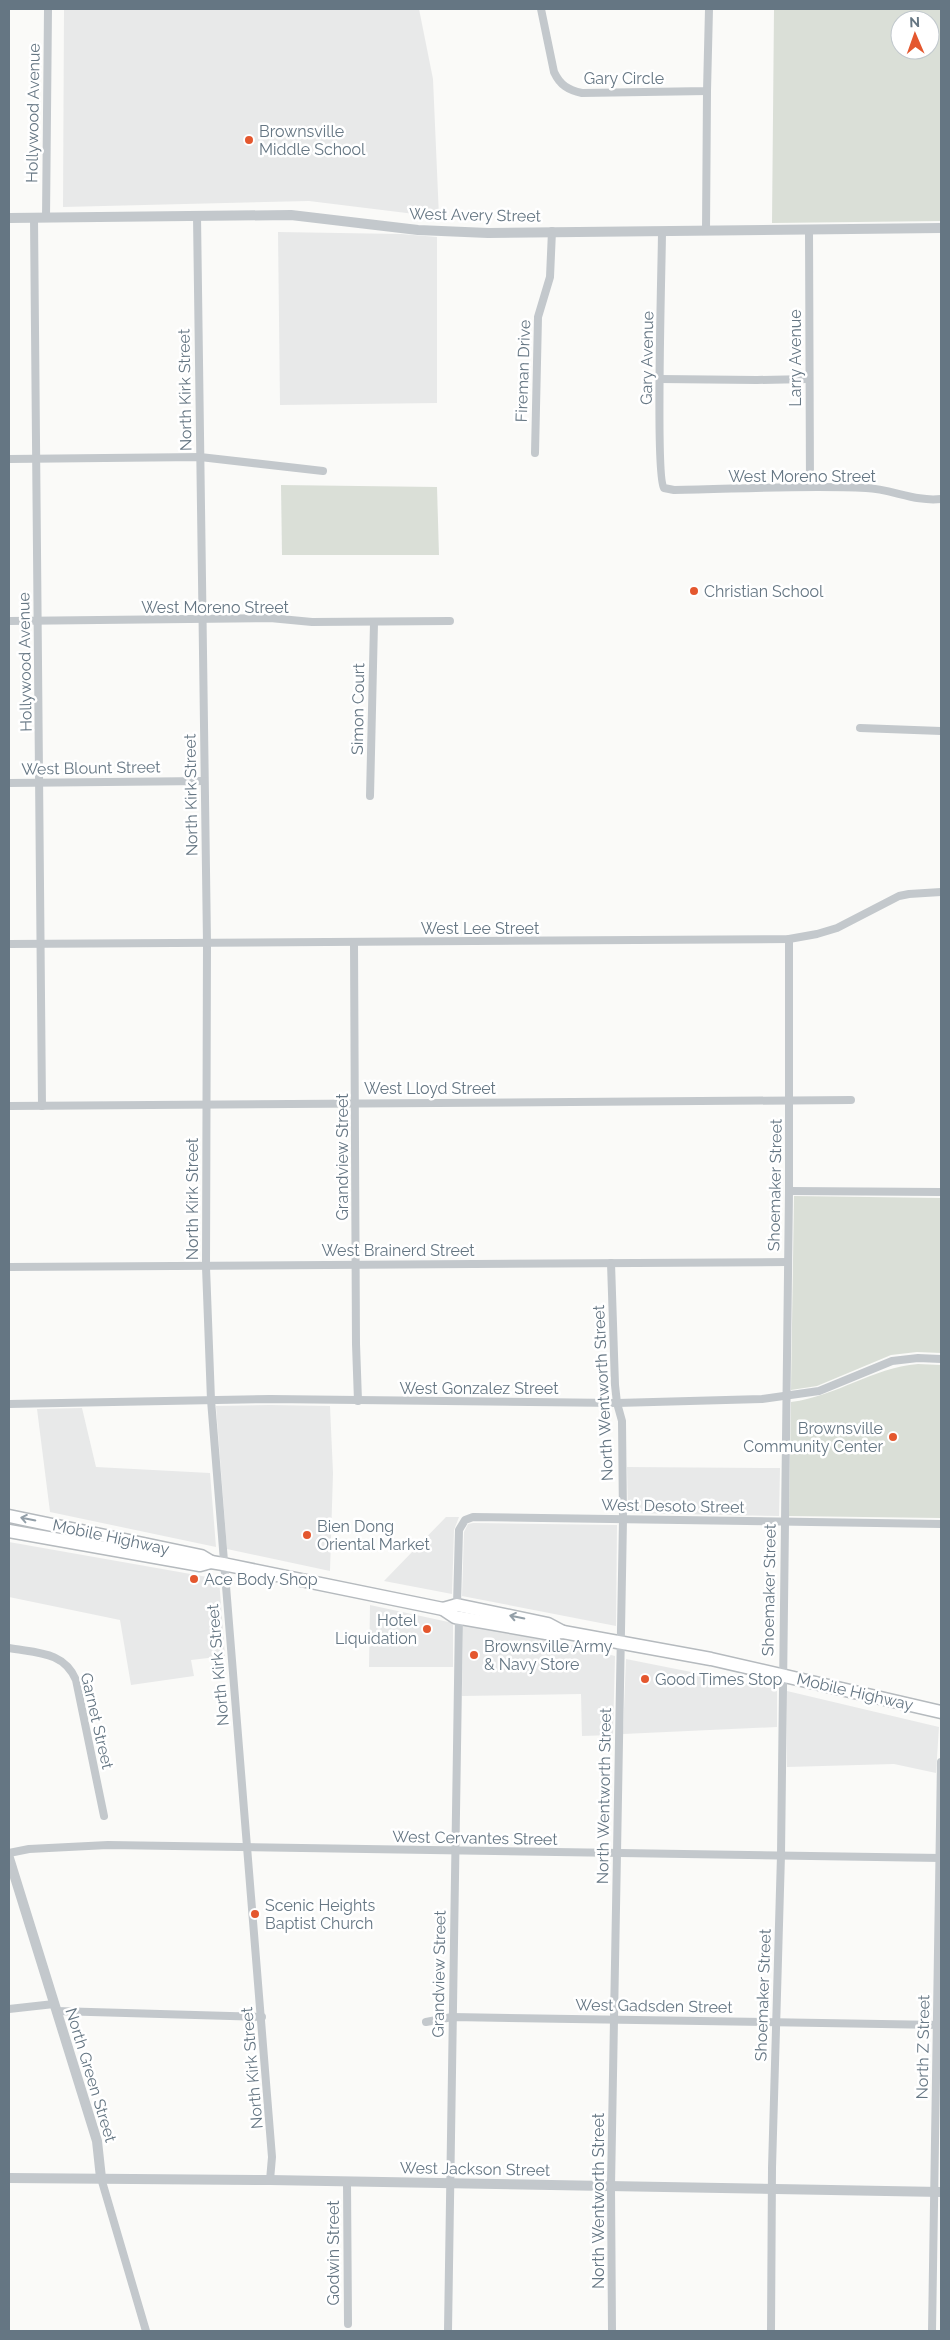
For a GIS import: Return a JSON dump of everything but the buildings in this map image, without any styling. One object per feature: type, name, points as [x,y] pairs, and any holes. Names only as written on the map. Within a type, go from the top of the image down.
[{"type":"main road","name":"Mobile Highway","points":[[9,1516],[201,1556],[217,1563],[443,1609],[459,1618],[546,1634],[563,1632],[621,1642],[782,1674],[941,1712]]},
{"type":"main road","name":"Mobile Highway","points":[[9,1531],[200,1565],[217,1563]]},
{"type":"main road","name":"Mobile Highway","points":[[443,1609],[457,1605],[548,1624],[563,1632]]},
{"type":"street","name":"Hollywood Avenue","points":[[46,218],[48,9]]},
{"type":"street","name":"Gary Circle","points":[[542,9],[554,72],[557,80],[569,89],[582,93],[708,90]]},
{"type":"street","points":[[706,230],[709,9]]},
{"type":"street","name":"West Avery Street","points":[[9,218],[291,215],[445,232],[941,228]]},
{"type":"street","name":"North Kirk Street","points":[[197,216],[201,620],[207,943],[205,1104],[206,1267],[217,1563],[262,2017],[272,2157],[270,2180]]},
{"type":"street","name":"Hollywood Avenue","points":[[34,218],[42,1106]]},
{"type":"street","name":"Larry Avenue","points":[[810,229],[808,379],[810,487]]},
{"type":"street","name":"Fireman Drive","points":[[534,452],[538,317],[550,276],[552,231]]},
{"type":"street","name":"Gary Avenue","points":[[662,231],[660,379],[660,477],[662,486]]},
{"type":"street","points":[[660,379],[808,379]]},
{"type":"street","points":[[9,459],[200,457],[323,471]]},
{"type":"street","name":"West Moreno Street","points":[[662,486],[674,490],[810,487],[868,488],[912,498],[941,499]]},
{"type":"street","name":"West Moreno Street","points":[[9,621],[270,618],[312,622],[450,621]]},
{"type":"street","name":"Simon Court","points":[[370,796],[374,623]]},
{"type":"street","points":[[860,728],[941,731]]},
{"type":"street","name":"West Blount Street","points":[[9,783],[204,781]]},
{"type":"street","name":"West Lee Street","points":[[9,944],[789,939],[837,928],[899,896],[941,892]]},
{"type":"street","name":"Shoemaker Street","points":[[771,2331],[772,2189],[781,1855],[790,1101],[789,939]]},
{"type":"street","name":"Grandview Street","points":[[354,942],[358,1401]]},
{"type":"street","name":"West Lloyd Street","points":[[9,1106],[355,1102],[850,1100]]},
{"type":"street","points":[[789,1190],[941,1192]]},
{"type":"street","name":"West Brainerd Street","points":[[9,1267],[788,1262]]},
{"type":"street","name":"North Wentworth Street","points":[[611,1263],[617,1404],[622,1421],[621,1642],[611,2186],[612,2331]]},
{"type":"street","name":"West Gonzalez Street","points":[[9,1404],[211,1400],[617,1404],[762,1399],[819,1391],[892,1361],[918,1358],[941,1359]]},
{"type":"street","name":"West Desoto Street","points":[[457,1605],[459,1530],[464,1520],[473,1517],[941,1524]]},
{"type":"street","name":"Grandview Street","points":[[448,2331],[459,1618]]},
{"type":"street","name":"Garnet Street","points":[[9,1648],[56,1657],[67,1664],[73,1671],[104,1816]]},
{"type":"street","name":"North Z Street","points":[[932,2331],[938,2192],[941,1762]]},
{"type":"street","name":"West Cervantes Street","points":[[9,1852],[29,1849],[108,1845],[940,1858]]},
{"type":"street","name":"North Green Street","points":[[9,1858],[97,2141],[101,2178],[146,2331]]},
{"type":"street","points":[[9,2009],[55,2008],[262,2017]]},
{"type":"street","name":"West Gadsden Street","points":[[426,2022],[452,2017],[940,2025]]},
{"type":"street","name":"West Jackson Street","points":[[9,2178],[270,2180],[938,2192]]},
{"type":"street","name":"Godwin Street","points":[[347,2182],[348,2324]]},
{"type":"shaded area","name":"Brownsville Middle School","points":[[64,9],[419,9],[433,79],[439,217],[309,201],[63,207]]},
{"type":"shaded area","points":[[774,9],[941,9],[941,221],[772,223]]},
{"type":"shaded area","points":[[278,232],[401,234],[437,237],[437,403],[280,405]]},
{"type":"shaded area","points":[[281,485],[437,487],[439,555],[282,555]]},
{"type":"shaded area","points":[[794,1196],[941,1198],[941,1353],[917,1352],[891,1355],[817,1386],[791,1390]]},
{"type":"shaded area","points":[[918,1364],[941,1365],[940,1518],[789,1516],[791,1402],[824,1394],[885,1371]]},
{"type":"shaded area","points":[[216,1406],[330,1406],[333,1473],[330,1571],[227,1549]]},
{"type":"shaded area","points":[[82,1408],[96,1467],[210,1473],[216,1547],[50,1512],[37,1409]]},
{"type":"shaded area","points":[[627,1467],[780,1468],[779,1516],[628,1513]]},
{"type":"shaded area","points":[[446,1517],[459,1517],[454,1530],[452,1594],[384,1581]]},
{"type":"shaded area","points":[[468,1524],[617,1525],[616,1626],[462,1596],[464,1532]]},
{"type":"shaded area","points":[[9,1542],[219,1579],[225,1656],[191,1660],[194,1676],[131,1685],[120,1620],[9,1597]]},
{"type":"shaded area","points":[[370,1605],[453,1623],[453,1667],[369,1667]]},
{"type":"shaded area","points":[[463,1625],[580,1647],[615,1656],[613,1735],[582,1736],[581,1694],[462,1696]]},
{"type":"shaded area","points":[[626,1659],[777,1689],[777,1727],[623,1734]]},
{"type":"shaded area","points":[[787,1691],[939,1727],[936,1773],[894,1764],[787,1767]]},
{"type":"place","name":"Brownsville Middle School","points":[[249,140]]},
{"type":"place","name":"Christian School","points":[[694,591]]},
{"type":"place","name":"Brownsville Community Center","points":[[893,1437]]},
{"type":"place","name":"Bien Dong Oriental Market","points":[[307,1535]]},
{"type":"place","name":"Ace Body Shop","points":[[194,1579]]},
{"type":"place","name":"Hotel Liquidation","points":[[427,1629]]},
{"type":"place","name":"Brownsville Army & Navy Store","points":[[474,1655]]},
{"type":"place","name":"Good Times Stop","points":[[645,1679]]},
{"type":"place","name":"Scenic Heights Baptist Church","points":[[255,1914]]}]
